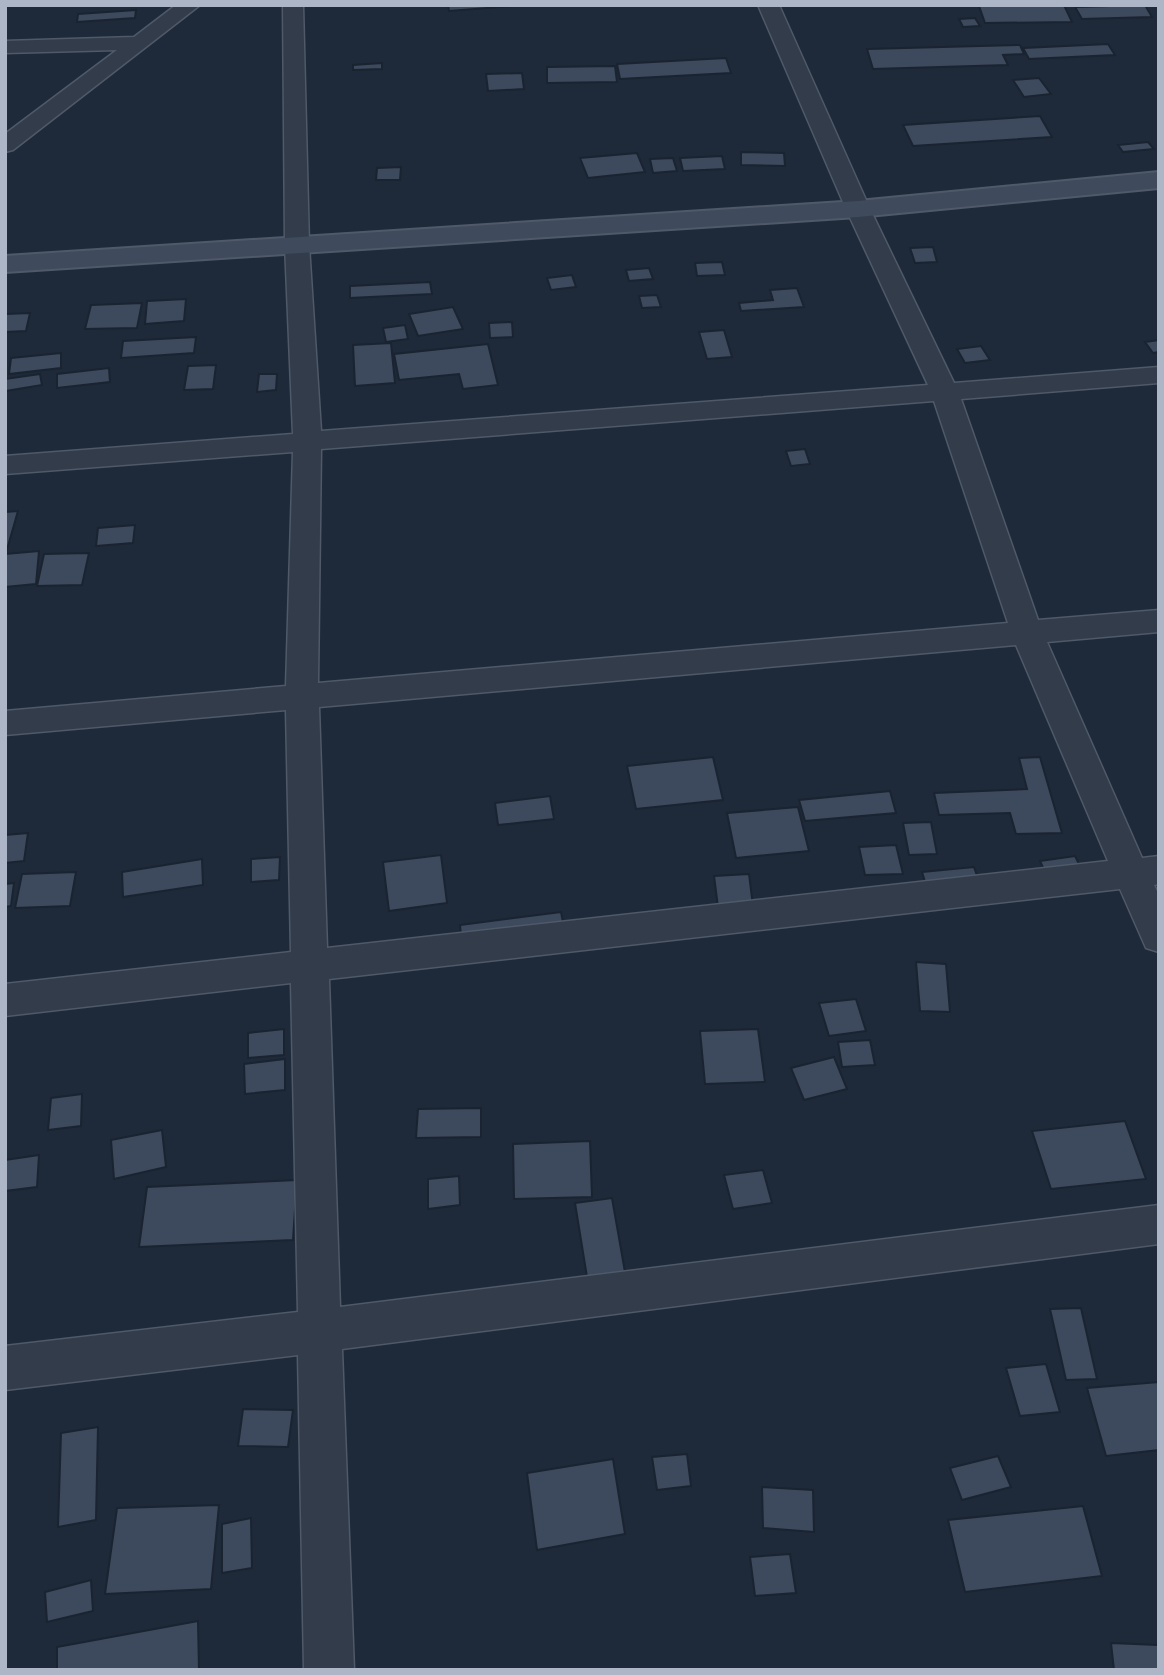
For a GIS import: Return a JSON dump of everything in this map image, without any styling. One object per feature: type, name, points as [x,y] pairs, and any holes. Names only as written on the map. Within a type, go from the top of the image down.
[{"type":"street","points":[[5,145],[190,5]]},
{"type":"street","points":[[293,5],[297,245],[307,442],[302,696],[329,1670]]},
{"type":"street","points":[[768,5],[858,209],[945,392],[1027,634],[1145,871],[1159,937]]},
{"type":"street","points":[[5,47],[140,43]]},
{"type":"street","points":[[5,264],[858,209],[1159,180]]},
{"type":"street","points":[[5,465],[1159,375]]},
{"type":"street","points":[[5,723],[1159,621]]},
{"type":"street","points":[[5,1000],[1145,871]]},
{"type":"street","points":[[5,1368],[320,1331],[1159,1224]]},
{"type":"building","points":[[448,5],[528,5],[449,11]]},
{"type":"building","points":[[1064,5],[1072,22],[985,23],[979,6]]},
{"type":"building","points":[[1145,5],[1152,17],[1082,19],[1075,7]]},
{"type":"building","points":[[136,10],[135,18],[77,22],[78,14]]},
{"type":"building","points":[[975,18],[980,26],[963,27],[959,19]]},
{"type":"building","points":[[1108,44],[1115,55],[1029,59],[1023,48]]},
{"type":"building","points":[[1020,45],[1024,54],[1003,55],[1008,65],[873,69],[867,49]]},
{"type":"building","points":[[726,58],[731,73],[620,79],[617,64]]},
{"type":"building","points":[[382,63],[382,69],[353,70],[353,65]]},
{"type":"building","points":[[615,66],[617,82],[547,83],[547,67]]},
{"type":"building","points":[[522,73],[524,89],[488,91],[486,74]]},
{"type":"building","points":[[1039,78],[1051,94],[1024,97],[1013,80]]},
{"type":"building","points":[[1040,116],[1052,137],[913,146],[903,125]]},
{"type":"building","points":[[1148,142],[1154,149],[1123,152],[1118,145]]},
{"type":"building","points":[[741,152],[784,153],[785,166],[741,165]]},
{"type":"building","points":[[637,153],[645,172],[588,178],[580,158]]},
{"type":"building","points":[[722,156],[725,169],[683,171],[680,158]]},
{"type":"building","points":[[673,158],[677,171],[653,173],[650,159]]},
{"type":"building","points":[[401,167],[400,180],[376,180],[377,168]]},
{"type":"building","points":[[933,247],[937,262],[915,263],[910,248]]},
{"type":"building","points":[[722,262],[725,275],[697,276],[695,263]]},
{"type":"building","points":[[649,268],[653,279],[629,281],[626,270]]},
{"type":"building","points":[[572,275],[576,287],[551,290],[547,278]]},
{"type":"building","points":[[430,282],[432,294],[350,298],[350,286]]},
{"type":"building","points":[[797,288],[804,307],[741,311],[739,303],[773,300],[770,290]]},
{"type":"building","points":[[657,295],[661,307],[642,308],[639,296]]},
{"type":"building","points":[[186,299],[184,321],[145,324],[147,301]]},
{"type":"building","points":[[142,303],[137,328],[85,329],[91,305]]},
{"type":"building","points":[[453,307],[463,329],[418,336],[409,314]]},
{"type":"building","points":[[30,313],[26,331],[5,332],[5,314]]},
{"type":"building","points":[[512,322],[513,337],[490,338],[489,323]]},
{"type":"building","points":[[405,325],[408,339],[386,342],[383,328]]},
{"type":"building","points":[[724,330],[732,357],[707,359],[699,332]]},
{"type":"building","points":[[196,337],[194,353],[121,358],[123,341]]},
{"type":"building","points":[[1159,340],[1159,352],[1153,353],[1145,342]]},
{"type":"building","points":[[391,343],[395,383],[355,386],[353,345]]},
{"type":"building","points":[[488,344],[498,385],[463,389],[459,374],[399,380],[394,354]]},
{"type":"building","points":[[981,346],[990,360],[965,363],[957,349]]},
{"type":"building","points":[[61,353],[61,368],[9,374],[11,358]]},
{"type":"building","points":[[216,365],[213,389],[184,390],[188,366]]},
{"type":"building","points":[[109,368],[110,382],[57,388],[57,374]]},
{"type":"building","points":[[40,374],[42,385],[6,391],[5,379]]},
{"type":"building","points":[[259,374],[277,374],[276,390],[257,392]]},
{"type":"building","points":[[805,449],[810,464],[791,466],[786,451]]},
{"type":"building","points":[[18,511],[6,553],[5,553],[5,512]]},
{"type":"building","points":[[135,525],[133,543],[96,546],[98,528]]},
{"type":"building","points":[[39,551],[36,584],[5,587],[5,554]]},
{"type":"building","points":[[89,553],[82,585],[37,586],[44,554]]},
{"type":"building","points":[[713,757],[723,800],[636,809],[627,766]]},
{"type":"building","points":[[1040,757],[1062,833],[1016,834],[1010,813],[939,815],[934,793],[1027,789],[1019,758]]},
{"type":"building","points":[[890,791],[896,813],[805,821],[799,800]]},
{"type":"building","points":[[550,796],[554,819],[498,825],[495,803]]},
{"type":"building","points":[[798,807],[809,851],[736,858],[727,813]]},
{"type":"building","points":[[931,822],[937,854],[909,855],[903,823]]},
{"type":"building","points":[[28,833],[24,861],[5,863],[5,835]]},
{"type":"building","points":[[896,845],[903,874],[865,875],[859,847]]},
{"type":"building","points":[[441,855],[447,903],[389,911],[383,862]]},
{"type":"building","points":[[1075,856],[1088,882],[1052,887],[1040,861]]},
{"type":"building","points":[[280,857],[279,880],[251,882],[251,859]]},
{"type":"building","points":[[202,859],[203,885],[123,897],[122,872]]},
{"type":"building","points":[[974,867],[982,890],[929,895],[922,872]]},
{"type":"building","points":[[76,872],[70,906],[15,908],[22,874]]},
{"type":"building","points":[[749,874],[754,914],[719,915],[714,876]]},
{"type":"building","points":[[14,883],[11,906],[5,907],[5,884]]},
{"type":"building","points":[[561,912],[565,932],[462,946],[460,925]]},
{"type":"building","points":[[916,962],[946,964],[950,1012],[920,1011]]},
{"type":"building","points":[[856,999],[866,1031],[829,1036],[819,1003]]},
{"type":"building","points":[[284,1029],[284,1055],[248,1058],[248,1033]]},
{"type":"building","points":[[758,1029],[765,1082],[705,1084],[700,1031]]},
{"type":"building","points":[[870,1040],[875,1065],[842,1067],[838,1042]]},
{"type":"building","points":[[834,1057],[847,1089],[804,1100],[791,1068]]},
{"type":"building","points":[[285,1059],[285,1090],[245,1094],[244,1064]]},
{"type":"building","points":[[82,1094],[81,1126],[48,1130],[51,1098]]},
{"type":"building","points":[[481,1108],[481,1137],[416,1138],[418,1109]]},
{"type":"building","points":[[1125,1121],[1146,1179],[1051,1189],[1032,1131]]},
{"type":"building","points":[[162,1130],[166,1167],[114,1179],[111,1140]]},
{"type":"building","points":[[590,1141],[592,1197],[514,1199],[513,1144]]},
{"type":"building","points":[[39,1155],[37,1187],[5,1191],[5,1160]]},
{"type":"building","points":[[763,1170],[772,1203],[733,1209],[724,1175]]},
{"type":"building","points":[[459,1176],[460,1205],[428,1209],[428,1179]]},
{"type":"building","points":[[297,1180],[293,1240],[139,1247],[147,1187]]},
{"type":"building","points":[[612,1198],[625,1272],[587,1277],[575,1203]]},
{"type":"building","points":[[1081,1308],[1097,1379],[1066,1380],[1050,1309]]},
{"type":"building","points":[[1046,1364],[1060,1412],[1020,1416],[1006,1368]]},
{"type":"building","points":[[1159,1382],[1159,1450],[1106,1456],[1087,1388]]},
{"type":"building","points":[[243,1409],[293,1410],[288,1447],[238,1446]]},
{"type":"building","points":[[98,1427],[96,1520],[58,1527],[61,1433]]},
{"type":"building","points":[[687,1454],[691,1486],[657,1490],[652,1457]]},
{"type":"building","points":[[998,1456],[1011,1487],[962,1500],[950,1468]]},
{"type":"building","points":[[613,1459],[625,1534],[537,1550],[527,1473]]},
{"type":"building","points":[[762,1487],[813,1490],[814,1532],[763,1528]]},
{"type":"building","points":[[219,1505],[211,1589],[105,1594],[117,1508]]},
{"type":"building","points":[[1083,1506],[1102,1576],[965,1592],[948,1520]]},
{"type":"building","points":[[251,1518],[252,1568],[222,1573],[222,1524]]},
{"type":"building","points":[[790,1554],[796,1593],[755,1596],[750,1557]]},
{"type":"building","points":[[91,1580],[93,1611],[47,1622],[45,1592]]},
{"type":"building","points":[[198,1621],[199,1670],[57,1670],[57,1647]]},
{"type":"building","points":[[1111,1643],[1158,1645],[1159,1670],[1114,1670]]}]
